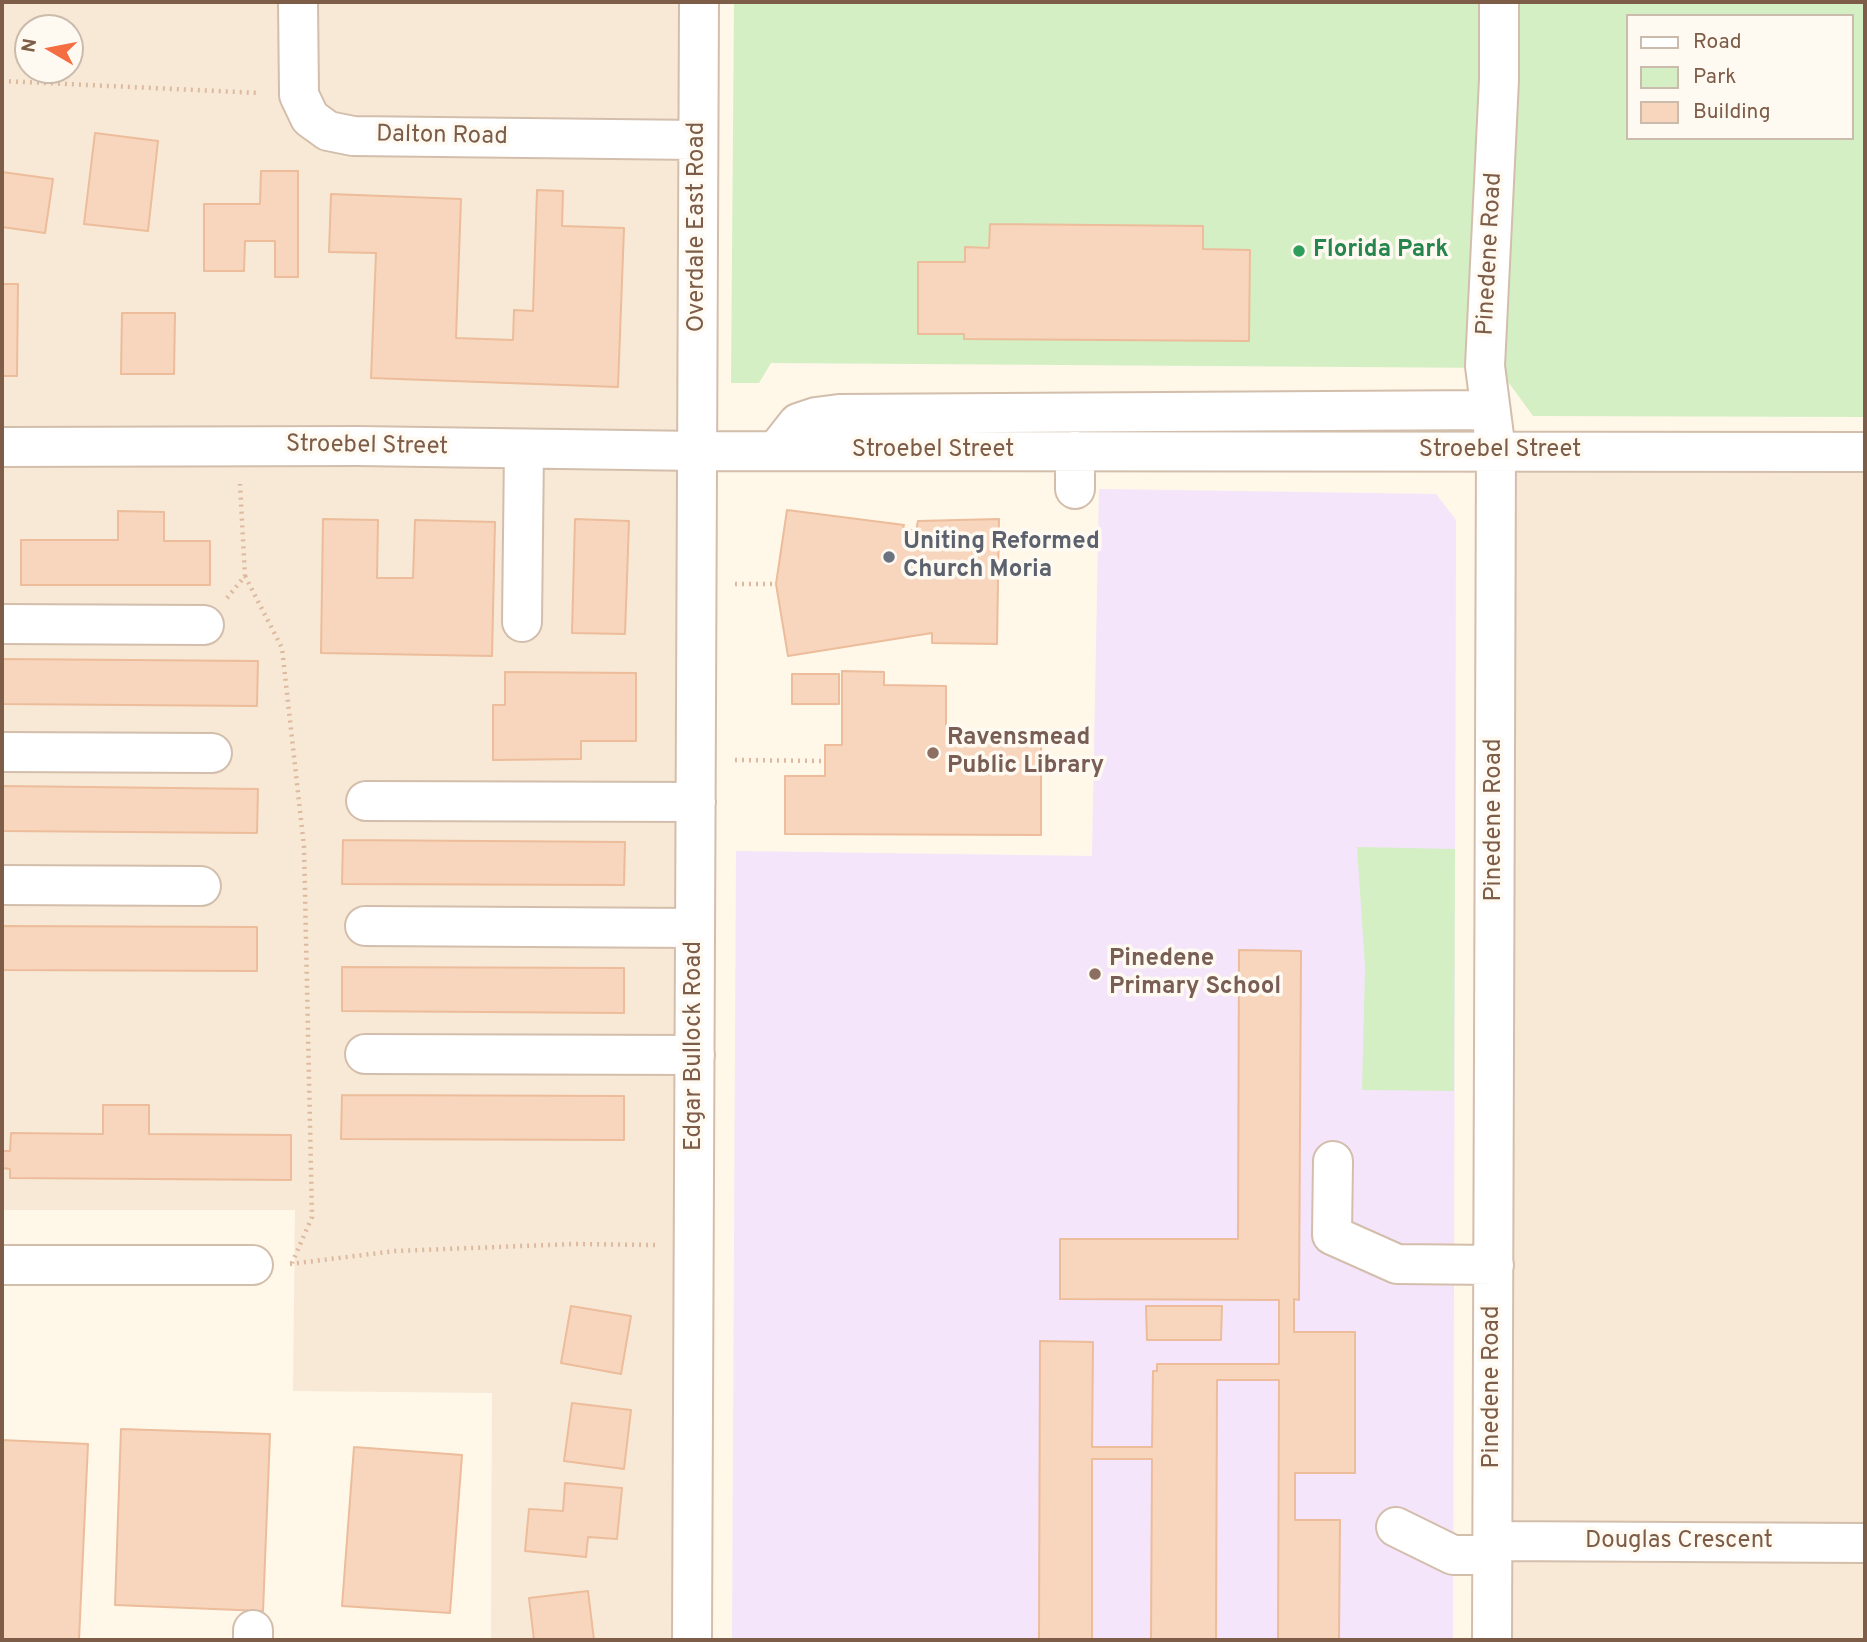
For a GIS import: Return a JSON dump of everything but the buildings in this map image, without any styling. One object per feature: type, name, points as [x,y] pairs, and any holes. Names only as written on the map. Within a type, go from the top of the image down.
[{"type":"street","points":[[298,2],[299,95]]},
{"type":"street","name":"Overdale East Road","points":[[696,451],[699,2]]},
{"type":"street","name":"Pinedene Road","points":[[1492,1640],[1496,451],[1485,366],[1499,80],[1499,2]]},
{"type":"street","name":"Dalton Road","points":[[299,95],[310,118],[328,131],[353,136],[698,140]]},
{"type":"street","points":[[776,451],[797,423],[839,414],[1489,410]]},
{"type":"street","name":"Stroebel Street","points":[[2,447],[240,446],[696,451],[1865,452]]},
{"type":"street","points":[[522,622],[524,449]]},
{"type":"street","name":"Edgar Bullock Road","points":[[692,1640],[696,451]]},
{"type":"street","points":[[1074,489],[1075,451]]},
{"type":"street","points":[[2,624],[204,625]]},
{"type":"street","points":[[2,752],[212,753]]},
{"type":"street","points":[[366,801],[696,802]]},
{"type":"street","points":[[2,885],[201,886]]},
{"type":"street","points":[[365,926],[695,928]]},
{"type":"street","points":[[365,1054],[695,1055]]},
{"type":"street","points":[[1333,1161],[1332,1234],[1397,1264],[1494,1265]]},
{"type":"street","points":[[2,1265],[253,1265]]},
{"type":"street","name":"Douglas Crescent","points":[[1396,1527],[1453,1555],[1492,1548],[1865,1544]]},
{"type":"path","points":[[2,81],[299,95]]},
{"type":"path","points":[[240,446],[245,576],[282,648],[304,847],[312,1217],[291,1264]]},
{"type":"path","points":[[204,625],[245,576]]},
{"type":"path","points":[[696,760],[825,761]]},
{"type":"path","points":[[253,1265],[291,1264],[409,1250],[574,1244],[694,1246]]},
{"type":"shaded area","points":[[2,2],[694,2],[690,1640],[491,1640],[492,1393],[293,1391],[295,1210],[2,1210]]},
{"type":"shaded area","points":[[1495,454],[1865,456],[1865,1640],[1488,1640]]},
{"type":"shaded area","name":"Pinedene Primary School","points":[[1099,489],[1436,494],[1456,520],[1453,1640],[732,1640],[736,851],[1092,856]]},
{"type":"green space","name":"Florida Park","points":[[734,2],[1865,2],[1865,417],[1533,416],[1498,368],[771,363],[759,383],[731,383]]},
{"type":"green space","points":[[1357,847],[1455,849],[1454,1091],[1362,1090],[1365,967]]},
{"type":"place","name":"Florida Park","points":[[1299,251]]},
{"type":"place","name":"Uniting Reformed Church Moria","points":[[889,557]]},
{"type":"place","name":"Ravensmead Public Library","points":[[933,753]]},
{"type":"place","name":"Pinedene Primary School","points":[[1095,974]]}]
